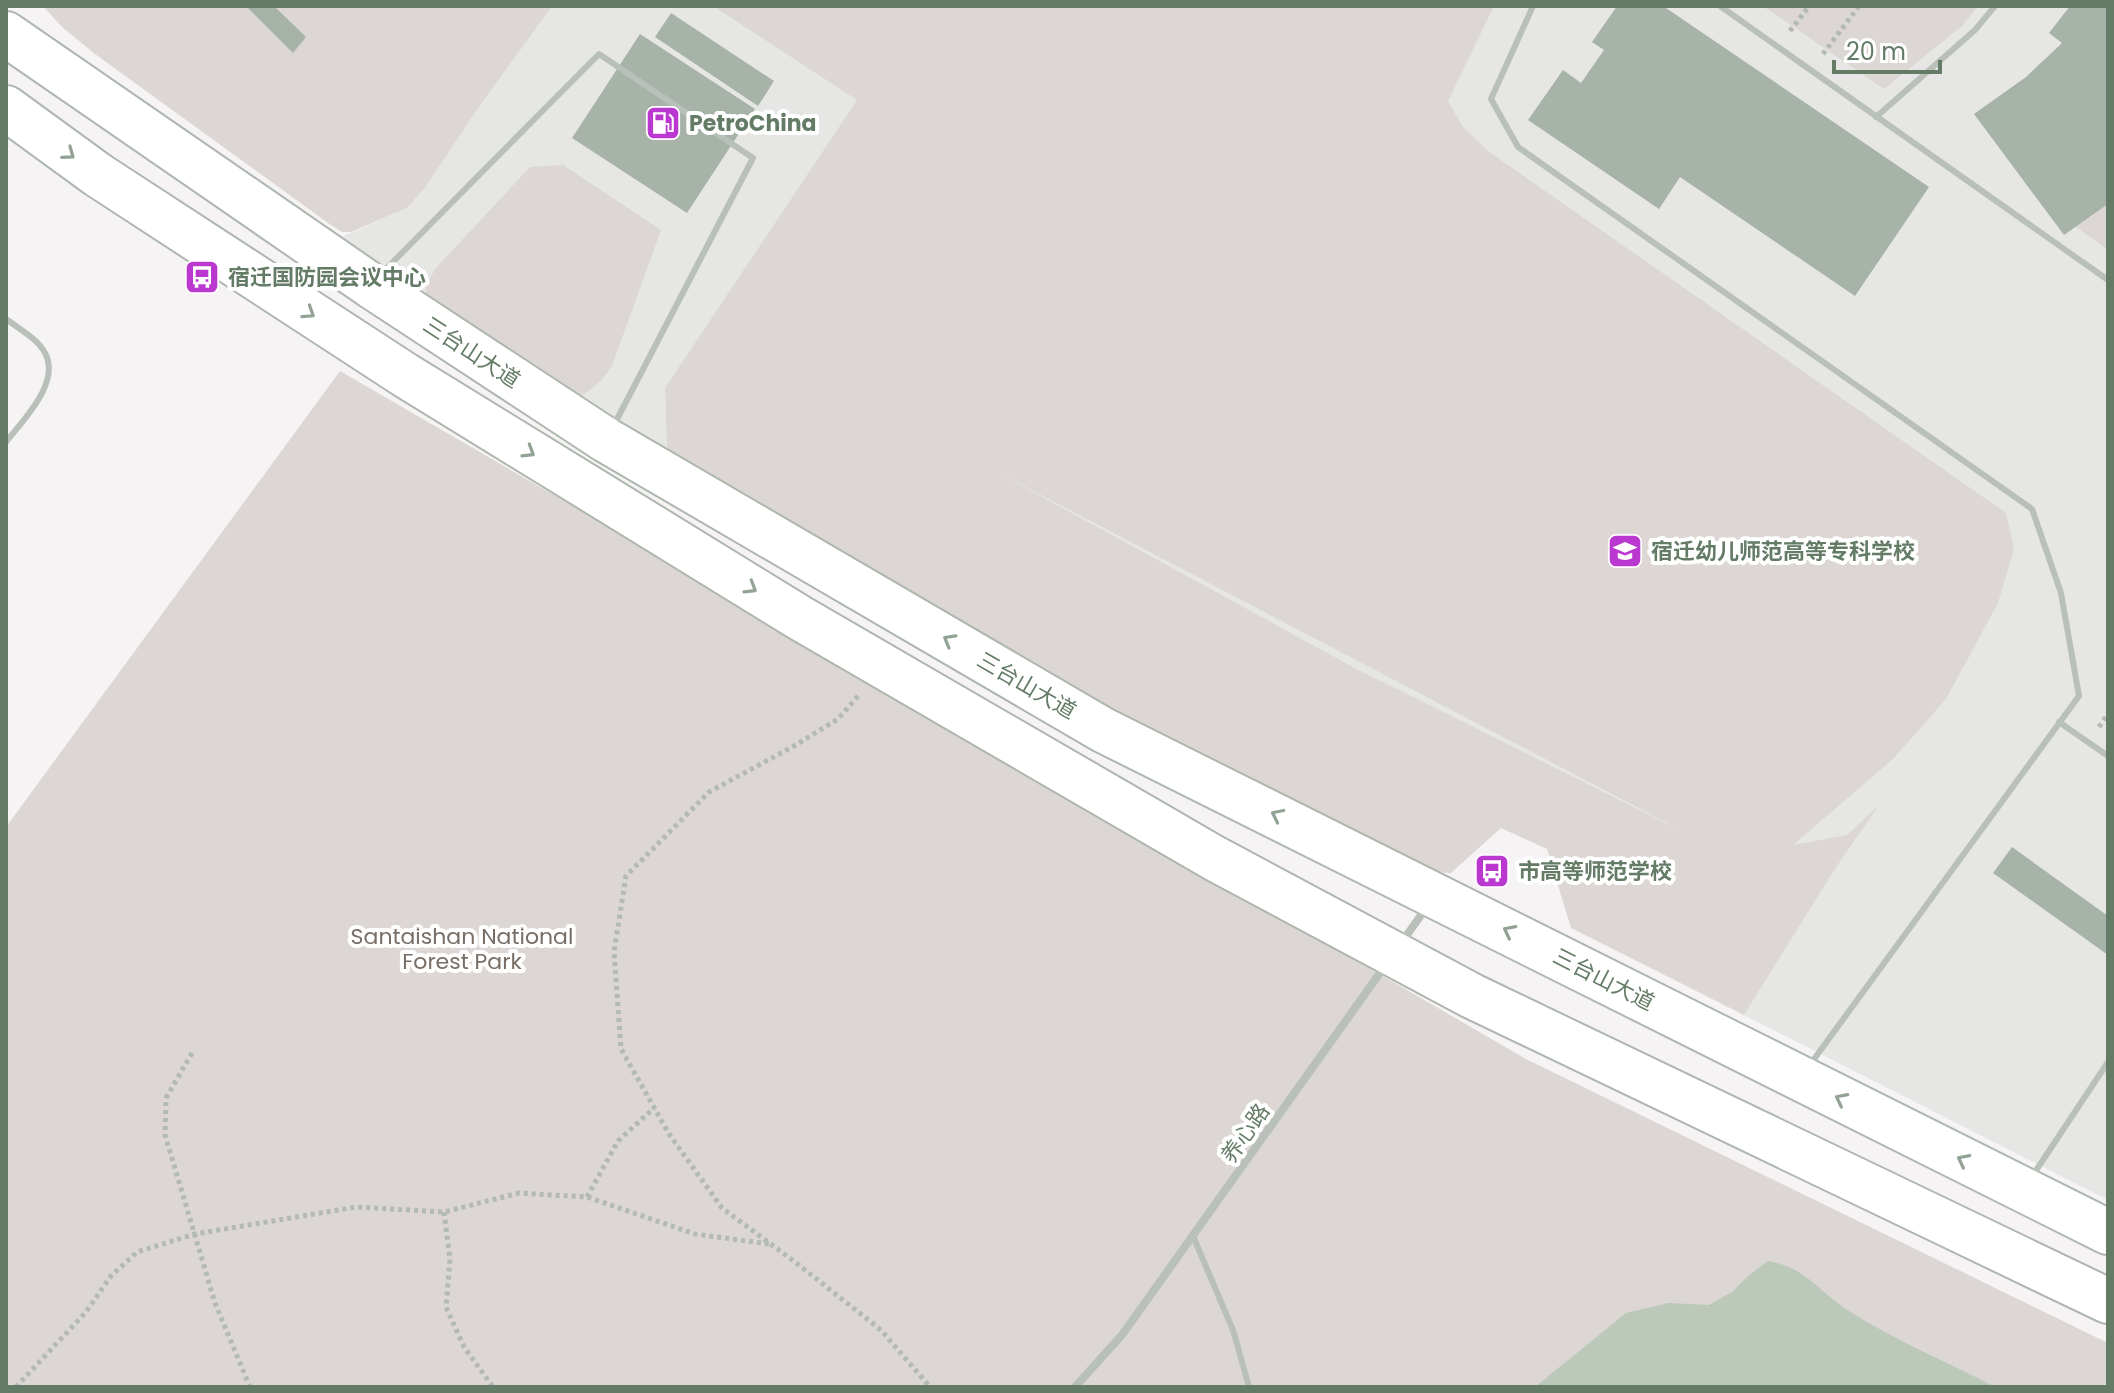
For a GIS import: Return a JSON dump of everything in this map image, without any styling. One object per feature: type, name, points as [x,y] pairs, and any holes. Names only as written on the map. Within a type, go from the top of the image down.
[{"type":"main road","name":"三台山大道","points":[[6,34],[370,285],[606,440],[1103,730],[2108,1232]]},
{"type":"main road","points":[[6,108],[98,175],[405,375],[800,618],[1214,858],[1486,1003],[2108,1301]]},
{"type":"street","name":"养心路","points":[[1075,1387],[1122,1335],[1435,894]]},
{"type":"lane","points":[[1533,6],[1491,99],[1518,147],[2032,509],[2061,593],[2079,696],[1800,1078]]},
{"type":"lane","points":[[1720,6],[2108,280]]},
{"type":"lane","points":[[1876,117],[1975,30],[1995,6]]},
{"type":"lane","points":[[370,285],[599,54],[753,158],[606,440]]},
{"type":"lane","points":[[6,319],[45,352],[49,371],[41,394],[6,442]]},
{"type":"lane","points":[[2059,722],[2108,756]]},
{"type":"lane","points":[[2023,1191],[2108,1062]]},
{"type":"lane","points":[[1193,1236],[1233,1330],[1249,1387]]},
{"type":"path","points":[[1778,47],[1809,6]]},
{"type":"path","points":[[1810,70],[1859,6]]},
{"type":"path","points":[[884,667],[838,719],[709,792],[626,876],[614,952],[621,1049],[669,1134],[722,1208],[881,1330],[930,1387]]},
{"type":"path","points":[[192,1053],[166,1098],[165,1135],[215,1303],[250,1387]]},
{"type":"path","points":[[587,1197],[618,1141],[654,1108]]},
{"type":"path","points":[[16,1387],[86,1312],[111,1276],[137,1252],[195,1234],[356,1207],[444,1212],[519,1193],[587,1197],[695,1234],[770,1244]]},
{"type":"path","points":[[444,1212],[450,1259],[446,1307],[464,1347],[493,1387]]},
{"type":"shaded area","name":"宿迁幼儿师范高等专科学校","points":[[368,6],[2108,6],[2108,1200],[1744,1015],[1875,809],[1847,835],[1735,859],[1355,668],[928,435],[725,302],[665,388],[667,454],[333,241],[407,208],[424,189],[477,108]]},
{"type":"shaded area","points":[[1768,1261],[1792,1268],[1846,1309],[1882,1331],[1995,1387],[1535,1387],[1626,1313],[1668,1303],[1709,1305],[1732,1292]]},
{"type":"green space","points":[[43,6],[552,6],[424,189],[407,208],[351,232],[342,232],[95,54],[61,26]]},
{"type":"green space","name":"宿迁幼儿师范高等专科学校","points":[[713,6],[1494,6],[1448,101],[1463,127],[1488,151],[2006,513],[2014,549],[1998,603],[1946,699],[1893,759],[1793,845],[1847,835],[1879,805],[1835,869],[1744,1015],[1571,928],[1547,849],[1501,828],[1451,873],[1434,872],[1105,713],[667,454],[665,388],[857,100]],"holes":[[[995,471],[1676,828],[1355,668]]]},
{"type":"green space","points":[[1763,6],[1978,6],[1962,26],[1884,89]]},
{"type":"green space","points":[[563,165],[661,230],[612,366],[596,385],[576,398],[426,300],[426,286],[435,269],[530,167]]},
{"type":"green space","points":[[2108,204],[2108,250],[2076,227]]},
{"type":"green space","name":"Santaishan National Forest Park","points":[[340,371],[1526,1059],[2108,1343],[2108,1387],[6,1387],[6,827]]},
{"type":"building","points":[[246,6],[274,6],[306,37],[293,53]]},
{"type":"building","points":[[1617,6],[1663,6],[1929,187],[1855,296],[1680,177],[1659,209],[1528,120],[1563,70],[1581,83],[1604,50],[1592,42]]},
{"type":"building","points":[[2070,6],[2108,6],[2108,204],[2064,235],[1974,114],[2026,77],[2062,43],[2049,33]]},
{"type":"building","points":[[671,13],[774,81],[758,106],[655,37]]},
{"type":"building","name":"PetroChina","points":[[640,34],[755,109],[687,213],[572,138]]},
{"type":"building","points":[[2012,847],[2108,916],[2108,955],[1993,873]]},
{"type":"place","name":"PetroChina","points":[[663,123]]},
{"type":"place","name":"宿迁国防园会议中心","points":[[202,277]]},
{"type":"place","name":"宿迁幼儿师范高等专科学校","points":[[1625,551]]},
{"type":"place","name":"市高等师范学校","points":[[1492,871]]}]
